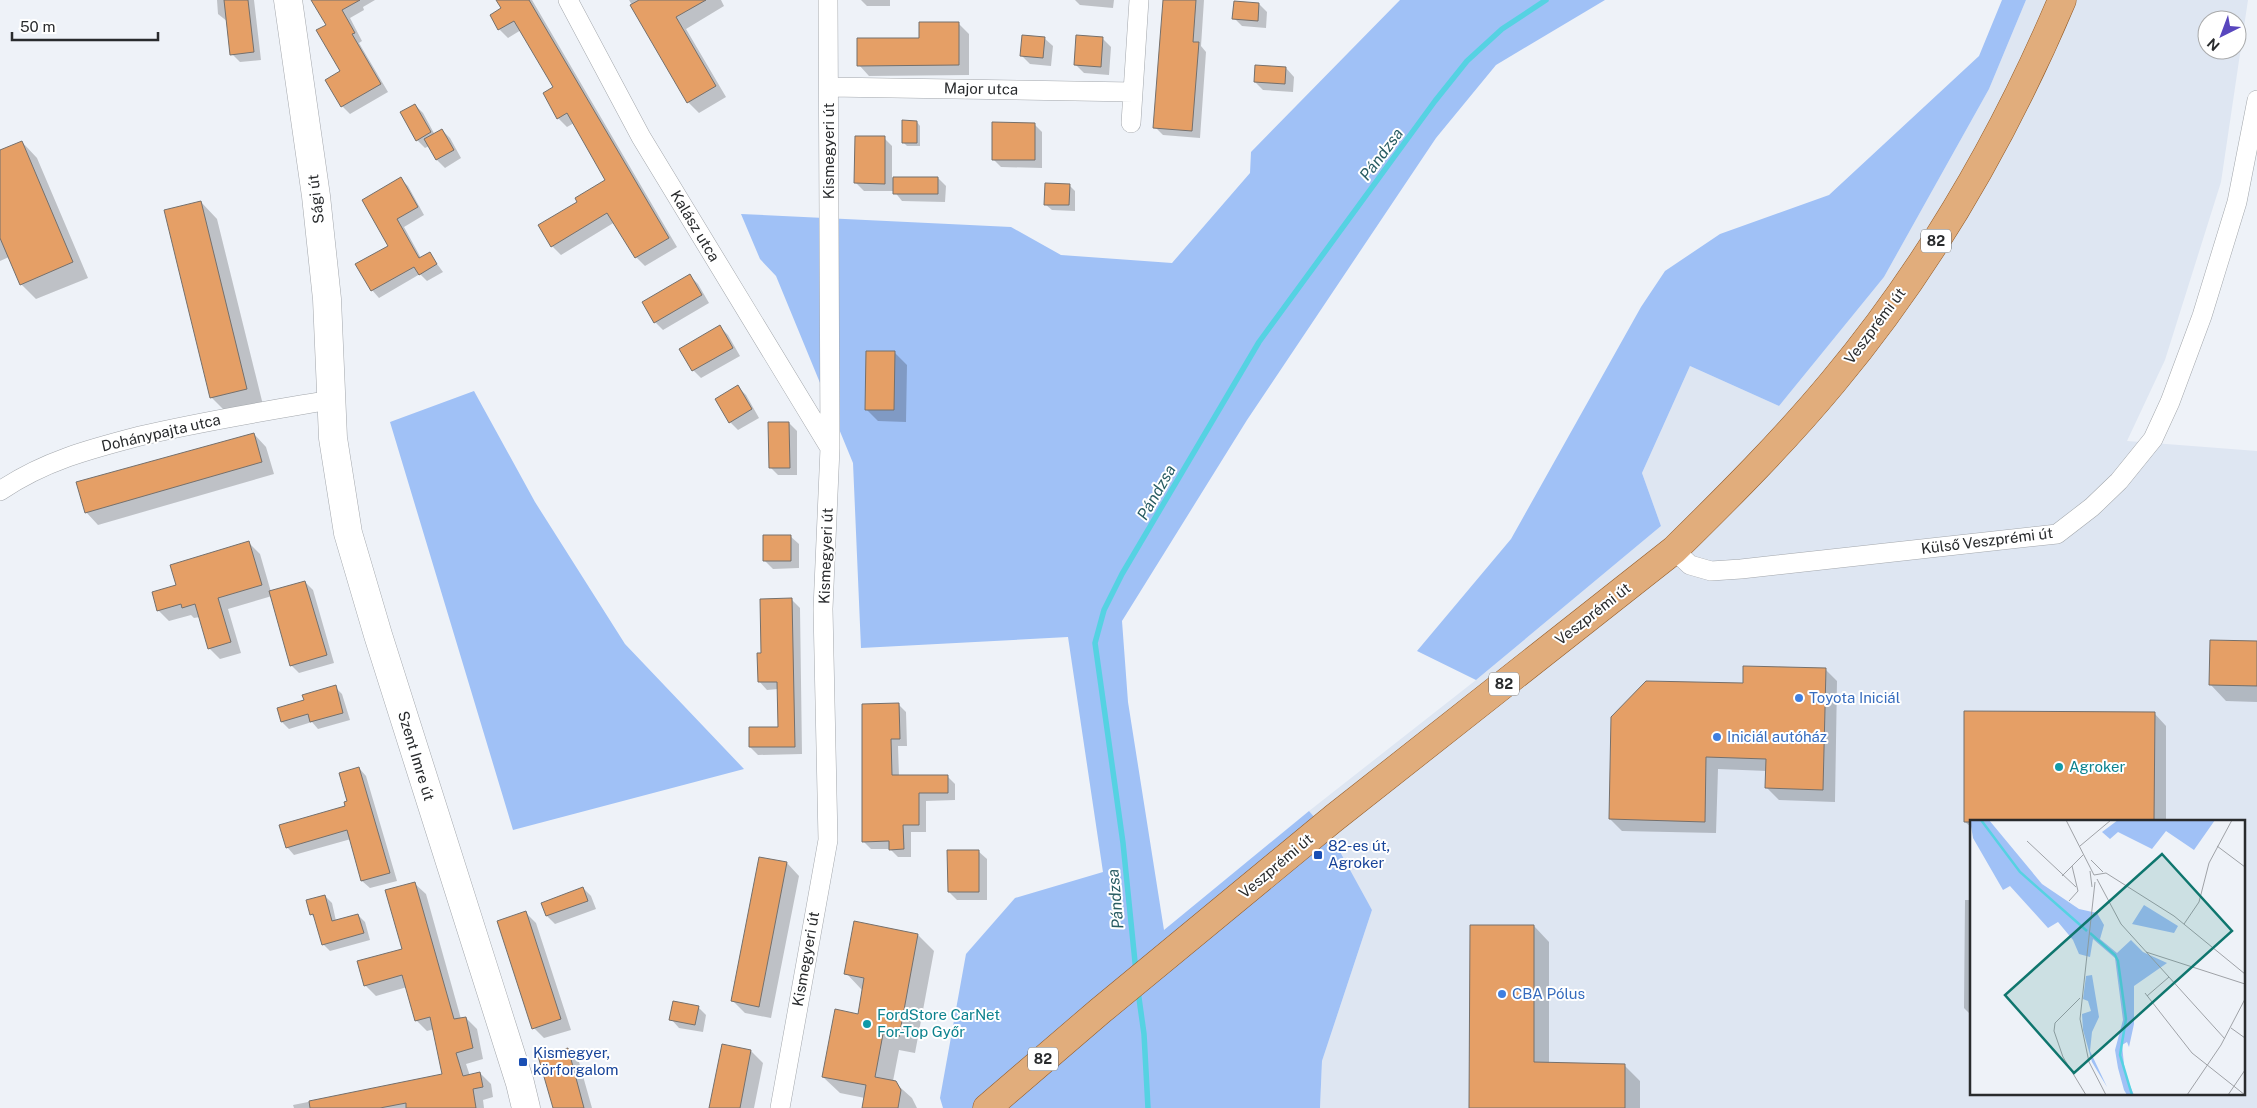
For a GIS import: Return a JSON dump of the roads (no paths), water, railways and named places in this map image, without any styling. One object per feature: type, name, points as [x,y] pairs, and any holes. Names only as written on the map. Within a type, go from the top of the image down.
[{"type":"main road","name":"Sági út","points":[[288,0],[317,206],[327,299],[330,400]]},
{"type":"main road","name":"Veszprémi út","points":[[986,1108],[1100,1011],[1334,818],[1674,550],[1762,461],[1833,382],[1914,274],[1956,210],[2035,65],[2062,0]]},
{"type":"main road","name":"Szent Imre út","points":[[330,400],[333,438],[348,533],[387,663],[520,1083],[526,1108]]},
{"type":"street","name":"Kalász utca","points":[[568,0],[641,137],[830,448]]},
{"type":"street","name":"Kismegyeri út","points":[[780,1108],[828,840],[823,609],[830,448],[828,0]]},
{"type":"street","points":[[1131,123],[1139,0]]},
{"type":"street","name":"Major utca","points":[[829,87],[1133,92]]},
{"type":"street","name":"Külső Veszprémi út","points":[[1674,550],[1690,566],[1711,570],[1741,569],[2057,534],[2092,507],[2120,481],[2152,439],[2170,402],[2202,316],[2237,202],[2257,100]]},
{"type":"street","name":"Dohánypajta utca","points":[[0,491],[46,464],[104,445],[196,423],[330,400]]},
{"type":"waterway","name":"Pándzsa","points":[[1136,972],[1123,843],[1095,643],[1104,610],[1122,574],[1259,342],[1435,101],[1467,61],[1502,29],[1546,0]]},
{"type":"waterway","name":"Pándzsa","points":[[1138,991],[1144,1034],[1148,1108]]},
{"type":"place","name":"Toyota Iniciál","points":[[1799,698]]},
{"type":"place","name":"Iniciál autóház","points":[[1717,737]]},
{"type":"place","name":"Agroker","points":[[2059,767]]},
{"type":"place","name":"82-es út, Agroker","points":[[1318,855]]},
{"type":"place","name":"CBA Pólus","points":[[1502,994]]},
{"type":"place","name":"FordStore CarNet For-Top Győr","points":[[867,1024]]},
{"type":"place","name":"Kismegyer, körforgalom","points":[[523,1062]]}]
